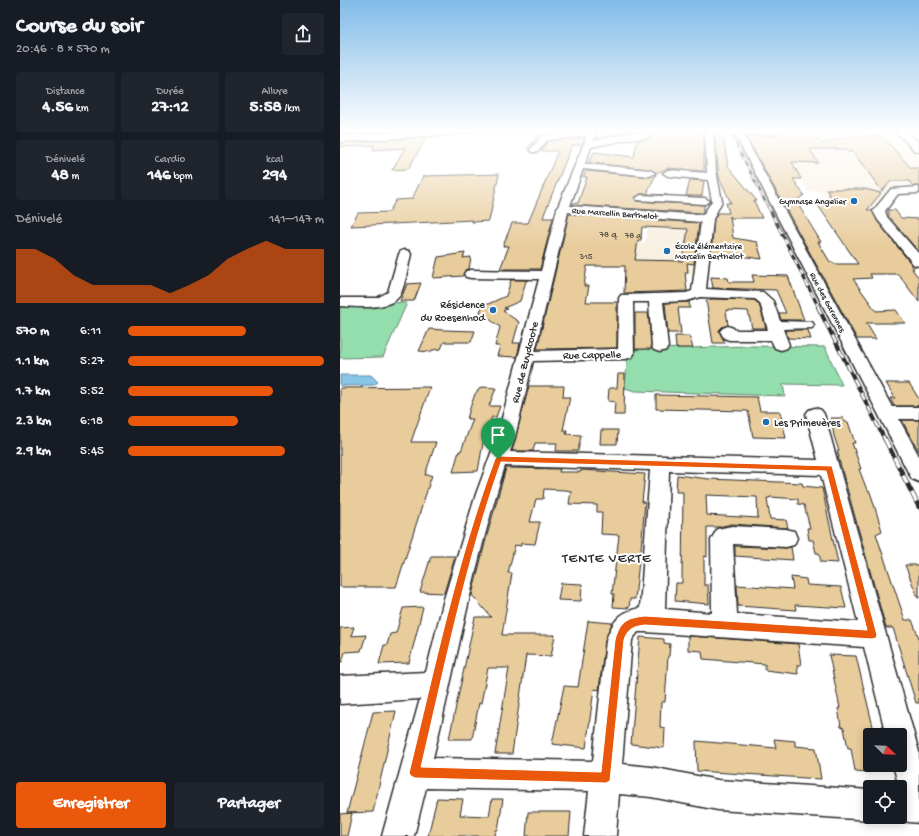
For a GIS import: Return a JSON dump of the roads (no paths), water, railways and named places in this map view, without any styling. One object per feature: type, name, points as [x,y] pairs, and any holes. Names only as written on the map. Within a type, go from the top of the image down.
[{"type":"street","name":"Rue de Zuydcoote","points":[[398,836],[415,773],[459,587],[486,494],[506,437],[563,209],[579,169]]},
{"type":"street","points":[[640,169],[650,173]]},
{"type":"street","points":[[699,293],[707,219],[717,201],[712,169]]},
{"type":"street","name":"Rue des Garennes","points":[[758,169],[919,474]]},
{"type":"street","points":[[668,173],[713,178]]},
{"type":"street","points":[[919,190],[902,190],[893,193],[880,208],[879,213],[919,262]]},
{"type":"street","name":"Rue Marcellin Berthelot","points":[[641,198],[705,201]]},
{"type":"street","name":"Rue Marcellin Berthelot","points":[[666,217],[670,199]]},
{"type":"street","name":"Rue Marcellin Berthelot","points":[[563,209],[602,210],[666,217],[707,219]]},
{"type":"street","points":[[340,302],[383,301],[391,297],[394,294],[405,254]]},
{"type":"street","points":[[471,274],[546,274]]},
{"type":"street","points":[[660,348],[656,298],[687,297],[699,293],[758,295],[766,301],[778,335]]},
{"type":"street","name":"Rue Cappelle","points":[[526,356],[626,354],[626,298],[656,298]]},
{"type":"street","points":[[728,331],[729,335],[778,335],[807,325]]},
{"type":"street","points":[[887,413],[919,413]]},
{"type":"street","points":[[815,414],[872,635],[898,728]]},
{"type":"street","points":[[498,459],[829,468]]},
{"type":"street","points":[[652,621],[660,463]]},
{"type":"street","points":[[725,626],[722,548],[725,536],[732,534],[786,538]]},
{"type":"street","points":[[600,836],[621,634],[631,622],[640,620],[872,635]]},
{"type":"street","points":[[340,690],[436,685]]},
{"type":"street","points":[[907,762],[919,807],[907,806]]},
{"type":"street","points":[[415,773],[606,777],[652,782],[718,795],[863,804]]},
{"type":"water","points":[[340,375],[371,375],[378,382],[374,385],[340,386]]},
{"type":"railway","points":[[749,169],[768,207]]},
{"type":"railway","points":[[768,206],[819,308]]},
{"type":"railway","points":[[818,307],[885,440]]},
{"type":"railway","points":[[885,439],[919,507]]},
{"type":"place","name":"Gymnase Angelier","points":[[854,201]]},
{"type":"place","name":"École élémentaire Marcelin Berthelot","points":[[667,251]]},
{"type":"place","name":"Résidence du Roesenhod","points":[[493,310]]},
{"type":"place","name":"Les Primevères","points":[[766,422]]},
{"type":"district","name":"TENTE VERTE","points":[[607,557]]}]
